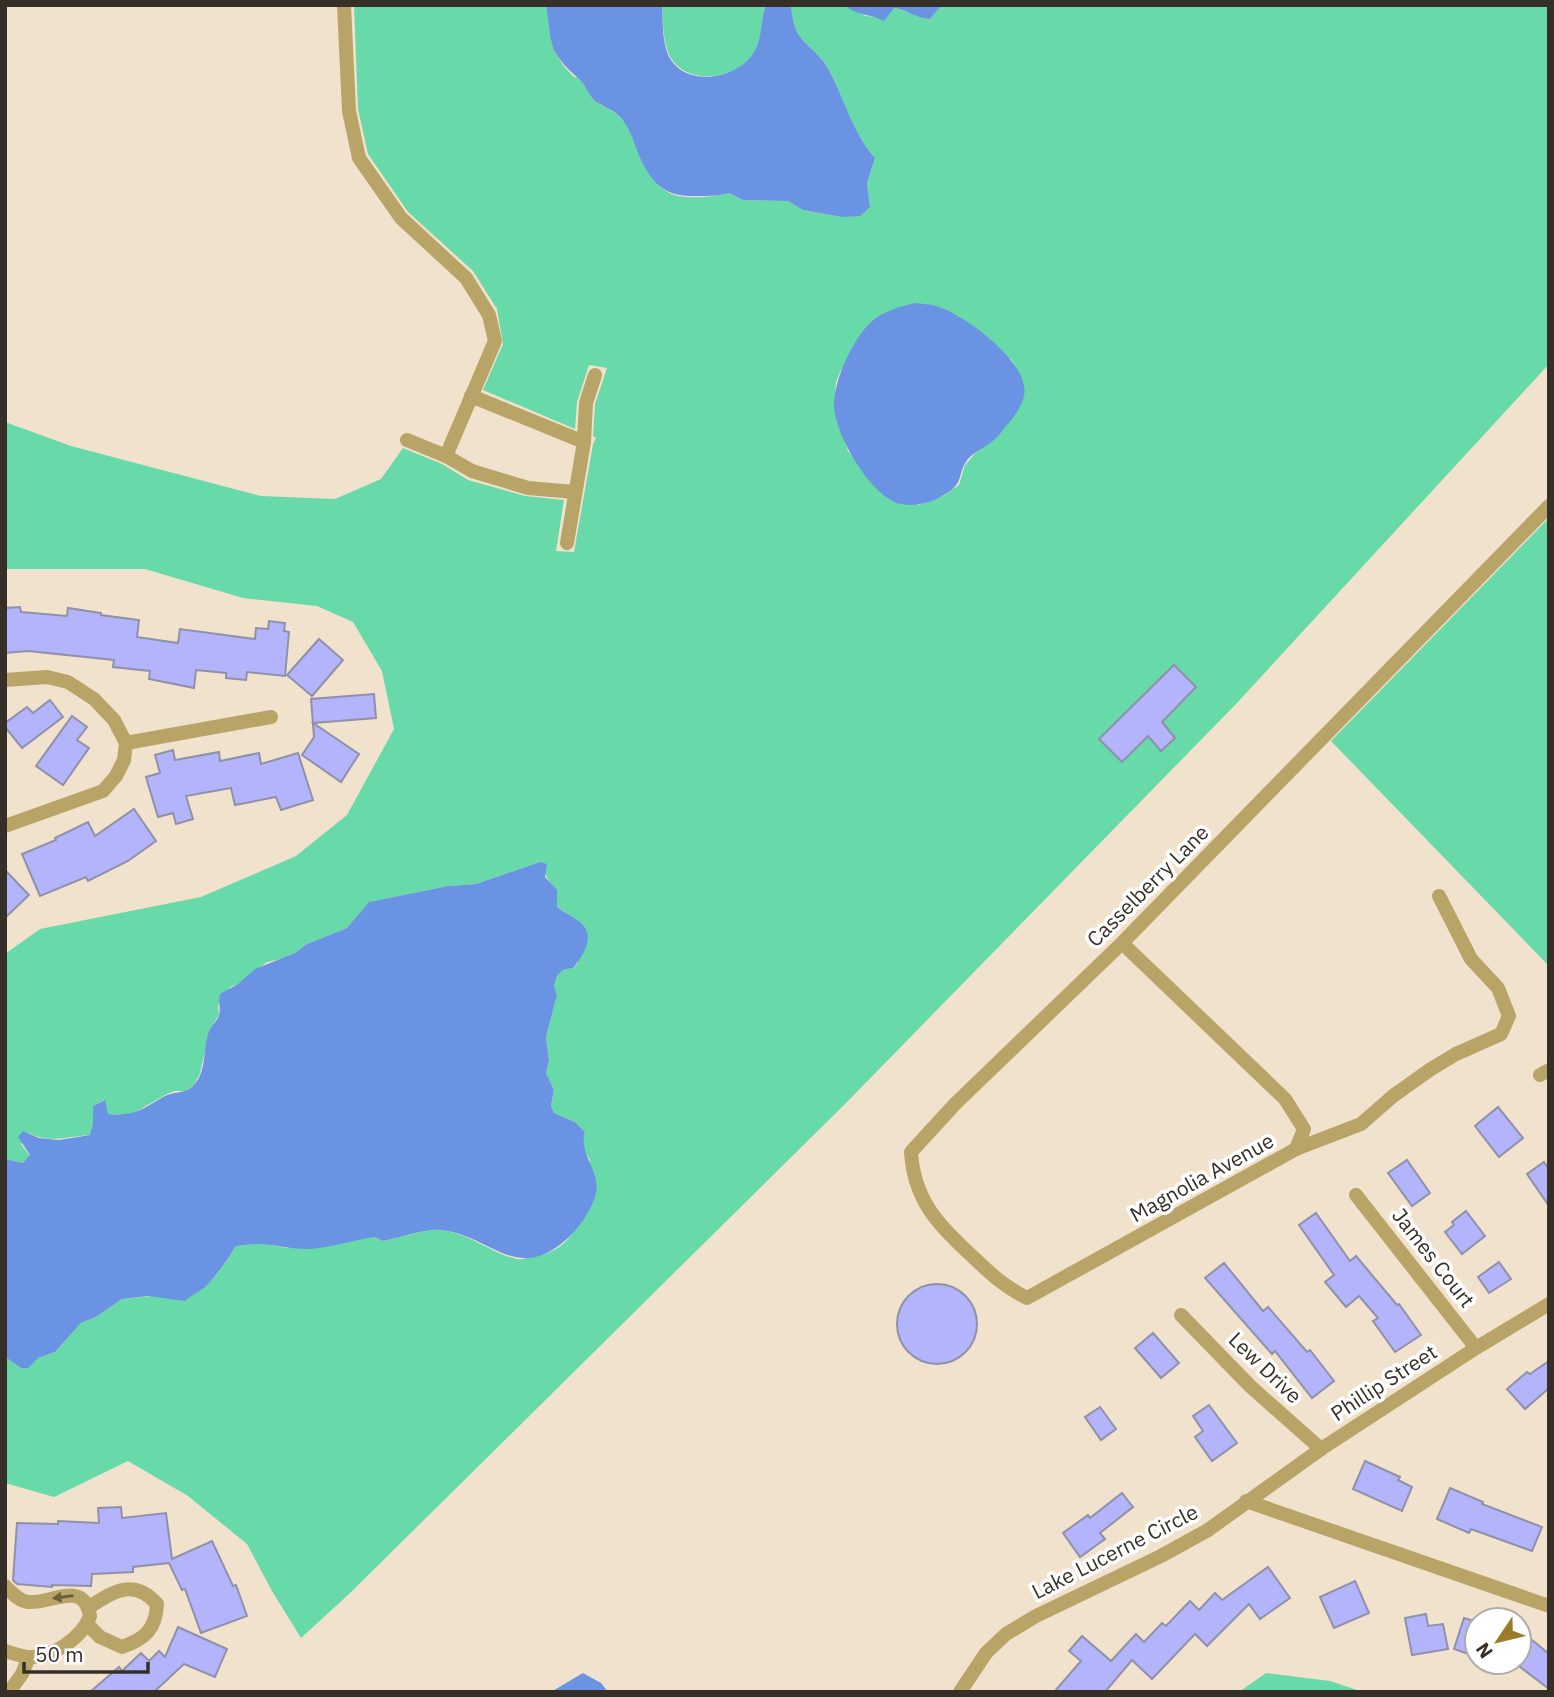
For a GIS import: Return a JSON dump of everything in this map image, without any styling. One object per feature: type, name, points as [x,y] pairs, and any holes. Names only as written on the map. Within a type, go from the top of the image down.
[{"type":"street","points":[[344,5],[349,111],[359,158],[401,218],[466,278],[489,315],[495,341],[446,456]]},
{"type":"street","points":[[567,543],[584,442],[586,403],[595,375]]},
{"type":"street","points":[[471,396],[584,442]]},
{"type":"street","points":[[407,440],[446,456],[472,471],[528,488],[575,492]]},
{"type":"street","name":"Casselberry Lane","points":[[1027,1298],[1004,1287],[940,1226],[922,1200],[912,1172],[911,1152],[955,1104],[1122,943],[1549,506]]},
{"type":"street","points":[[5,680],[47,677],[68,682],[94,699],[114,720],[126,743],[124,760],[116,776],[103,791],[5,826]]},
{"type":"street","points":[[126,743],[271,717]]},
{"type":"street","points":[[1296,1149],[1361,1124],[1393,1096],[1431,1069],[1456,1054],[1501,1034],[1509,1016],[1498,988],[1472,959],[1439,896]]},
{"type":"street","name":"Magnolia Avenue","points":[[1027,1298],[1296,1149],[1304,1129],[1285,1099],[1122,943]]},
{"type":"street","name":"James Court","points":[[1356,1195],[1476,1348]]},
{"type":"street","name":"Phillip Street","points":[[1246,1501],[1476,1348],[1549,1304]]},
{"type":"street","name":"Lew Drive","points":[[1181,1315],[1250,1386],[1321,1449]]},
{"type":"street","points":[[1246,1501],[1549,1606]]},
{"type":"street","name":"Lake Lucerne Circle","points":[[960,1692],[986,1653],[1006,1634],[1036,1616],[1161,1556],[1208,1530],[1246,1501]]},
{"type":"street","points":[[5,1586],[26,1602],[71,1594],[81,1598],[90,1616],[87,1625],[78,1635],[46,1654],[29,1657],[5,1651]]},
{"type":"street","points":[[87,1625],[100,1637],[122,1647],[151,1631],[156,1619],[157,1604],[148,1594],[132,1589],[107,1594],[88,1608]]},
{"type":"street","points":[[9,1692],[22,1674],[29,1657]]},
{"type":"green space","points":[[354,5],[546,5],[552,42],[564,66],[582,82],[595,101],[621,118],[652,176],[666,191],[688,197],[729,193],[743,200],[788,201],[803,210],[842,217],[870,207],[867,183],[875,158],[854,125],[826,65],[797,32],[791,5],[844,5],[866,16],[881,18],[894,8],[930,19],[942,5],[1549,5],[1549,364],[1236,704],[846,1103],[349,1594],[301,1638],[247,1544],[188,1496],[128,1461],[54,1497],[5,1483],[5,1357],[21,1368],[55,1352],[81,1323],[96,1317],[122,1299],[194,1292],[218,1273],[235,1247],[256,1242],[287,1248],[375,1237],[383,1241],[441,1230],[519,1259],[538,1256],[566,1242],[574,1231],[584,1205],[590,1160],[584,1147],[585,1132],[575,1122],[554,1113],[551,1106],[554,1090],[546,1073],[549,1061],[546,1037],[557,995],[554,986],[557,976],[578,963],[574,918],[557,907],[553,889],[540,862],[476,884],[448,886],[370,902],[347,928],[307,944],[281,959],[267,962],[230,987],[218,1006],[219,1015],[210,1029],[200,1073],[194,1085],[185,1091],[174,1091],[165,1095],[132,1114],[107,1114],[104,1100],[93,1106],[91,1135],[52,1139],[29,1133],[21,1144],[30,1156],[23,1163],[5,1159],[5,954],[40,929],[201,897],[296,856],[347,815],[394,729],[382,671],[353,622],[317,606],[243,598],[145,569],[5,569],[5,422],[71,446],[261,496],[335,499],[381,479],[403,448],[442,464],[468,480],[525,496],[564,500],[556,551],[574,552],[596,438],[593,436],[595,404],[607,368],[589,365],[577,402],[575,429],[483,390],[503,344],[497,309],[473,271],[408,212],[368,154],[358,109]],"holes":[[[871,322],[1011,359],[1023,382],[979,449],[965,465],[959,485],[945,495],[919,505],[878,489],[848,451],[834,405],[836,382]]]},
{"type":"green space","points":[[655,5],[766,5],[757,48],[746,62],[726,73],[702,76],[681,69],[673,61],[665,42],[662,7]]},
{"type":"green space","points":[[1549,518],[1549,966],[1331,741]]},
{"type":"green space","points":[[1266,1673],[1330,1681],[1363,1692],[1239,1692]]},
{"type":"water","points":[[546,5],[662,7],[664,41],[671,60],[679,69],[701,77],[726,73],[747,61],[759,41],[766,5],[791,5],[797,32],[826,65],[854,125],[875,158],[867,183],[870,207],[860,216],[842,217],[803,210],[788,201],[743,200],[729,193],[687,196],[664,189],[647,171],[622,119],[595,101],[557,55],[551,40]]},
{"type":"water","points":[[844,5],[942,5],[930,19],[894,8],[884,21]]},
{"type":"water","points":[[915,303],[933,305],[948,311],[978,329],[1007,355],[1017,369],[1023,383],[1024,396],[1015,415],[998,437],[964,464],[958,483],[950,492],[932,501],[912,505],[889,499],[866,477],[840,430],[834,403],[841,371],[864,329],[881,315]]},
{"type":"water","points":[[540,862],[547,864],[545,877],[557,890],[557,907],[581,923],[588,940],[584,952],[573,968],[563,970],[557,976],[554,986],[557,995],[546,1037],[549,1061],[546,1073],[554,1090],[551,1106],[554,1113],[575,1122],[585,1132],[584,1148],[597,1185],[589,1211],[568,1238],[550,1251],[534,1257],[519,1258],[459,1234],[441,1230],[383,1241],[375,1237],[311,1249],[264,1244],[235,1247],[208,1284],[185,1301],[148,1296],[122,1299],[96,1317],[81,1323],[55,1352],[38,1358],[28,1368],[21,1368],[5,1357],[5,1159],[23,1163],[30,1155],[18,1137],[23,1131],[39,1138],[59,1140],[90,1135],[93,1106],[105,1100],[108,1114],[125,1114],[143,1109],[167,1095],[190,1089],[201,1073],[210,1029],[219,1015],[220,994],[238,984],[255,969],[347,928],[369,902],[448,886],[476,884]]},
{"type":"water","points":[[583,1673],[601,1683],[608,1692],[551,1692]]},
{"type":"building","points":[[20,607],[21,612],[67,616],[68,608],[139,620],[137,637],[178,643],[180,629],[255,639],[256,628],[268,629],[269,621],[285,623],[284,631],[289,632],[285,676],[247,672],[246,680],[226,678],[226,673],[196,670],[194,688],[149,679],[150,671],[113,667],[114,660],[28,651],[5,653],[5,608]]},
{"type":"building","points":[[319,639],[343,660],[312,696],[287,675]]},
{"type":"building","points":[[1174,665],[1196,687],[1162,722],[1175,738],[1161,751],[1148,736],[1122,762],[1099,739]]},
{"type":"building","points":[[374,694],[376,718],[313,723],[359,754],[341,782],[302,755],[314,737],[311,699]]},
{"type":"building","points":[[50,700],[63,717],[22,748],[5,727],[5,723],[27,707],[33,713]]},
{"type":"building","points":[[72,716],[87,727],[77,740],[89,748],[63,785],[36,766]]},
{"type":"building","points":[[173,750],[175,760],[219,752],[220,761],[259,753],[261,764],[298,753],[313,800],[281,810],[276,797],[235,805],[231,788],[186,796],[193,819],[176,824],[173,813],[158,817],[146,777],[160,773],[155,755]]},
{"type":"building","points":[[134,809],[156,841],[128,861],[88,881],[86,877],[40,896],[22,854],[56,840],[55,838],[88,822],[95,836]]},
{"type":"building","points":[[5,870],[29,895],[5,918]]},
{"type":"building","points":[[1498,1107],[1523,1138],[1499,1157],[1475,1126]]},
{"type":"building","points":[[1407,1160],[1430,1193],[1412,1206],[1388,1173]]},
{"type":"building","points":[[1544,1162],[1549,1169],[1549,1206],[1527,1174]]},
{"type":"building","points":[[1466,1211],[1485,1236],[1462,1254],[1445,1232],[1454,1225],[1452,1222]]},
{"type":"building","points":[[1316,1213],[1350,1261],[1356,1256],[1397,1305],[1399,1304],[1421,1335],[1395,1352],[1373,1321],[1378,1318],[1359,1296],[1346,1307],[1325,1282],[1334,1275],[1299,1225]]},
{"type":"building","points":[[1499,1262],[1511,1279],[1489,1293],[1478,1277]]},
{"type":"building","points":[[1224,1263],[1263,1311],[1268,1307],[1307,1352],[1310,1350],[1334,1381],[1312,1398],[1275,1351],[1272,1354],[1205,1278]]},
{"type":"building","points":[[937,1284],[952,1287],[965,1296],[974,1309],[977,1324],[974,1339],[965,1352],[952,1361],[937,1364],[922,1361],[909,1352],[900,1339],[897,1324],[900,1309],[909,1296],[922,1287]]},
{"type":"building","points":[[1153,1333],[1179,1363],[1161,1378],[1135,1348]]},
{"type":"building","points":[[1549,1361],[1549,1388],[1525,1409],[1507,1389],[1527,1372],[1530,1374]]},
{"type":"building","points":[[1209,1405],[1237,1443],[1212,1461],[1195,1437],[1203,1431],[1193,1416]]},
{"type":"building","points":[[1100,1407],[1116,1429],[1101,1440],[1085,1417]]},
{"type":"building","points":[[1365,1461],[1400,1477],[1398,1480],[1412,1487],[1402,1511],[1353,1489]]},
{"type":"building","points":[[1450,1488],[1483,1502],[1482,1504],[1542,1527],[1532,1551],[1471,1529],[1469,1533],[1437,1519]]},
{"type":"building","points":[[1122,1493],[1133,1507],[1100,1533],[1105,1539],[1080,1557],[1063,1533],[1088,1515],[1090,1518]]},
{"type":"building","points":[[121,1507],[122,1518],[166,1513],[172,1559],[212,1541],[233,1586],[236,1585],[247,1616],[201,1633],[185,1589],[182,1590],[169,1563],[133,1567],[133,1572],[92,1574],[91,1586],[52,1587],[17,1584],[13,1580],[17,1523],[99,1523],[98,1508]]},
{"type":"building","points":[[1268,1567],[1290,1598],[1260,1619],[1249,1604],[1207,1646],[1195,1634],[1152,1679],[1132,1660],[1105,1692],[1054,1692],[1081,1661],[1069,1651],[1082,1636],[1111,1661],[1136,1634],[1144,1642],[1162,1623],[1166,1626],[1190,1601],[1199,1610],[1215,1593],[1222,1600]]},
{"type":"building","points":[[1355,1581],[1369,1613],[1334,1628],[1320,1597]]},
{"type":"building","points":[[1426,1614],[1428,1626],[1443,1624],[1448,1649],[1412,1655],[1405,1618]]},
{"type":"building","points":[[1463,1621],[1463,1652],[1454,1649]]},
{"type":"building","points":[[178,1627],[227,1649],[215,1677],[184,1664],[154,1692],[90,1692],[119,1667],[122,1671],[141,1653],[149,1661],[159,1651],[165,1657]]},
{"type":"building","points":[[1533,1641],[1549,1654],[1549,1689],[1532,1676]]}]
